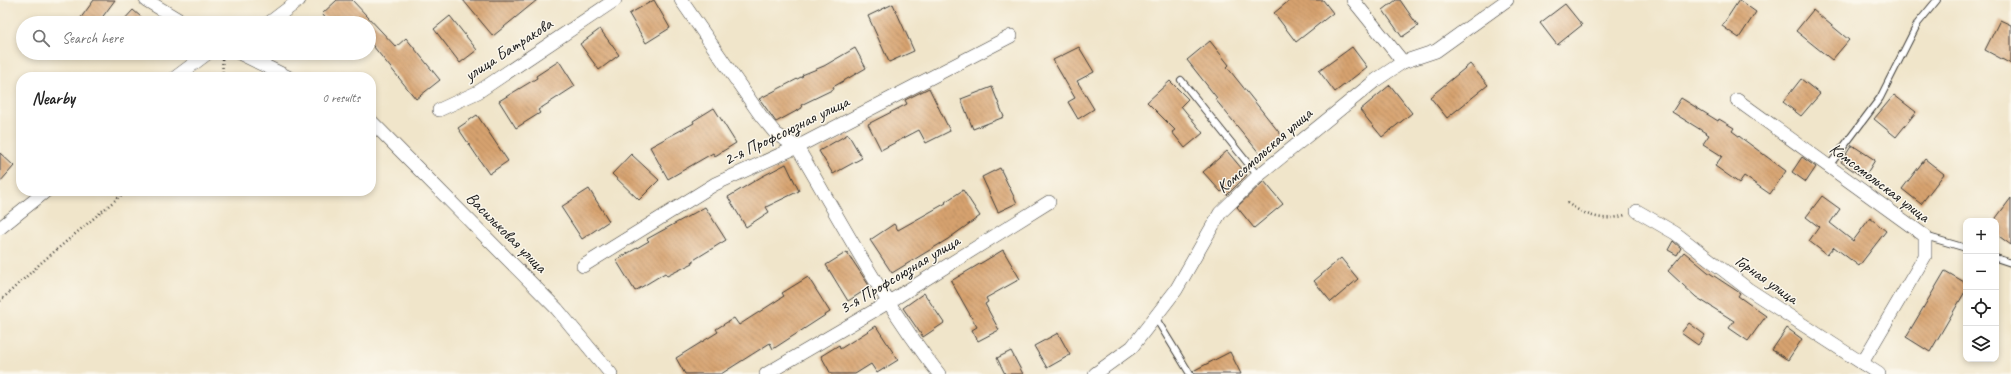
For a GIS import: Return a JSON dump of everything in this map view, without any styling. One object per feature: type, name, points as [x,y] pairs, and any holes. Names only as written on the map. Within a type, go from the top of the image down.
[{"type":"street","points":[[146,0],[172,16]]},
{"type":"street","points":[[278,16],[299,0]]},
{"type":"street","name":"улица Батракова","points":[[439,110],[478,92],[615,0]]},
{"type":"street","points":[[681,0],[761,116],[776,134],[797,147],[889,302],[938,374]]},
{"type":"street","points":[[1353,0],[1403,62]]},
{"type":"street","name":"Комсомольская улица","points":[[1095,374],[1132,347],[1176,290],[1220,213],[1258,176],[1376,80],[1403,62],[1436,50],[1507,0]]},
{"type":"street","name":"2-я Профсоюзная улица","points":[[583,266],[715,184],[797,147],[1011,36]]},
{"type":"street","points":[[183,72],[199,60]]},
{"type":"street","points":[[253,60],[278,72]]},
{"type":"street","name":"Комсомольская улица","points":[[1737,100],[1925,236],[1925,256],[1862,363]]},
{"type":"street","name":"Васильковая улица","points":[[376,126],[558,309],[611,374]]},
{"type":"street","points":[[0,228],[40,196]]},
{"type":"street","name":"3-я Профсоюзная улица","points":[[766,374],[889,302],[1049,202]]},
{"type":"street","name":"Горная улица","points":[[1637,211],[1676,233],[1748,289],[1879,374]]},
{"type":"lane","points":[[1829,166],[1880,98],[1918,23],[1937,0]]},
{"type":"lane","points":[[1182,80],[1258,176]]},
{"type":"lane","points":[[1925,236],[1963,247]]},
{"type":"lane","points":[[1999,259],[2011,263]]},
{"type":"lane","points":[[1155,317],[1190,374]]},
{"type":"path","points":[[222,60],[223,72]]},
{"type":"path","points":[[0,301],[42,262],[120,196]]},
{"type":"path","points":[[1567,203],[1594,217],[1616,218],[1637,211]]},
{"type":"building","points":[[94,0],[115,0],[103,16],[82,16]]},
{"type":"building","points":[[337,0],[352,0],[367,16],[324,16],[322,14]]},
{"type":"building","points":[[463,0],[537,0],[493,36]]},
{"type":"building","points":[[654,0],[670,28],[646,43],[629,14]]},
{"type":"building","points":[[1290,0],[1323,0],[1333,13],[1296,42],[1274,13]]},
{"type":"building","points":[[1396,0],[1400,0],[1418,26],[1402,37],[1383,10]]},
{"type":"building","points":[[1739,0],[1756,12],[1739,38],[1722,26]]},
{"type":"building","points":[[893,4],[914,51],[889,62],[868,16]]},
{"type":"building","points":[[1565,4],[1582,25],[1557,45],[1540,23]]},
{"type":"building","points":[[133,10],[140,16],[127,16]]},
{"type":"building","points":[[1813,10],[1849,40],[1832,60],[1796,31]]},
{"type":"building","points":[[450,16],[477,50],[460,63],[434,29]]},
{"type":"building","points":[[2000,20],[2011,25],[2011,64],[1985,50]]},
{"type":"building","points":[[376,26],[396,47],[406,38],[440,80],[416,99],[376,50]]},
{"type":"building","points":[[600,29],[619,55],[599,70],[580,44]]},
{"type":"building","points":[[1210,41],[1229,65],[1227,67],[1282,136],[1260,154],[1215,99],[1217,98],[1187,60]]},
{"type":"building","points":[[1079,47],[1094,72],[1077,81],[1094,109],[1078,119],[1068,102],[1075,98],[1053,60]]},
{"type":"building","points":[[1352,47],[1367,67],[1335,92],[1319,71]]},
{"type":"building","points":[[855,48],[866,68],[833,87],[834,89],[801,105],[802,108],[776,122],[759,99],[803,76],[802,75],[824,66]]},
{"type":"building","points":[[559,61],[575,86],[538,110],[540,113],[516,128],[499,101],[537,78],[536,76]]},
{"type":"building","points":[[1470,64],[1488,85],[1447,118],[1430,97]]},
{"type":"building","points":[[1801,79],[1820,94],[1801,116],[1783,102]]},
{"type":"building","points":[[1170,81],[1188,99],[1181,106],[1203,133],[1185,148],[1172,132],[1175,130],[1147,102]]},
{"type":"building","points":[[1390,85],[1412,113],[1382,137],[1360,110]]},
{"type":"building","points":[[992,87],[1004,117],[973,129],[961,99]]},
{"type":"building","points":[[929,88],[950,131],[926,143],[919,130],[881,150],[868,124],[907,104],[905,100]]},
{"type":"building","points":[[1894,95],[1916,112],[1896,137],[1874,119]]},
{"type":"building","points":[[1681,98],[1718,121],[1719,119],[1734,128],[1732,131],[1786,171],[1770,194],[1744,176],[1739,183],[1715,166],[1722,156],[1703,144],[1709,135],[1672,112]]},
{"type":"building","points":[[714,108],[736,143],[715,156],[713,153],[668,179],[650,147],[694,123],[693,121]]},
{"type":"building","points":[[477,115],[508,161],[489,174],[458,128]]},
{"type":"building","points":[[848,134],[862,158],[833,174],[819,151]]},
{"type":"building","points":[[1852,145],[1875,160],[1864,178],[1841,162]]},
{"type":"building","points":[[1227,151],[1247,175],[1227,195],[1224,190],[1221,192],[1203,172]]},
{"type":"building","points":[[0,153],[14,166],[0,182]]},
{"type":"building","points":[[631,154],[659,180],[639,200],[612,174]]},
{"type":"building","points":[[1802,157],[1816,167],[1806,182],[1792,172]]},
{"type":"building","points":[[1925,159],[1944,174],[1921,204],[1902,189]]},
{"type":"building","points":[[786,164],[799,191],[766,207],[769,212],[746,227],[728,197]]},
{"type":"building","points":[[1000,168],[1017,203],[998,212],[982,177]]},
{"type":"building","points":[[1264,181],[1283,204],[1254,228],[1237,207]]},
{"type":"building","points":[[589,189],[609,221],[582,239],[561,207]]},
{"type":"building","points":[[963,190],[980,216],[948,239],[892,273],[870,240],[894,224],[898,230],[946,203],[945,202]]},
{"type":"building","points":[[1822,196],[1840,209],[1830,223],[1853,241],[1870,218],[1886,231],[1859,266],[1834,247],[1827,255],[1809,241],[1819,227],[1806,217]]},
{"type":"building","points":[[2011,198],[2011,245],[1999,236],[1999,218],[1996,218]]},
{"type":"building","points":[[705,207],[726,240],[692,261],[693,263],[667,276],[665,273],[635,291],[616,260],[649,241],[647,239]]},
{"type":"building","points":[[1673,241],[1681,248],[1677,255],[1668,250]]},
{"type":"building","points":[[1003,250],[1020,279],[986,298],[988,302],[985,304],[999,330],[978,341],[972,330],[977,327],[951,281]]},
{"type":"building","points":[[847,252],[870,287],[848,301],[826,265]]},
{"type":"building","points":[[1684,252],[1708,272],[1740,293],[1738,296],[1766,316],[1748,341],[1729,328],[1734,321],[1696,297],[1668,271]]},
{"type":"building","points":[[1341,258],[1358,279],[1331,302],[1314,281]]},
{"type":"building","points":[[1945,271],[1963,281],[1963,295],[1930,352],[1906,337]]},
{"type":"building","points":[[808,277],[830,312],[773,349],[770,343],[721,374],[685,374],[676,358],[718,332],[716,329],[734,318],[739,325],[784,296],[782,293]]},
{"type":"building","points":[[924,293],[944,323],[923,337],[903,308]]},
{"type":"building","points":[[1689,323],[1705,335],[1698,345],[1681,333]]},
{"type":"building","points":[[876,326],[898,360],[877,373],[871,364],[855,374],[831,374],[821,356],[839,345],[840,349]]},
{"type":"building","points":[[1787,328],[1802,339],[1788,360],[1772,350]]},
{"type":"building","points":[[1058,333],[1070,355],[1047,368],[1034,346]]},
{"type":"building","points":[[1011,351],[1023,374],[1005,374],[997,358]]},
{"type":"building","points":[[1230,352],[1241,374],[1194,374],[1193,371]]}]
